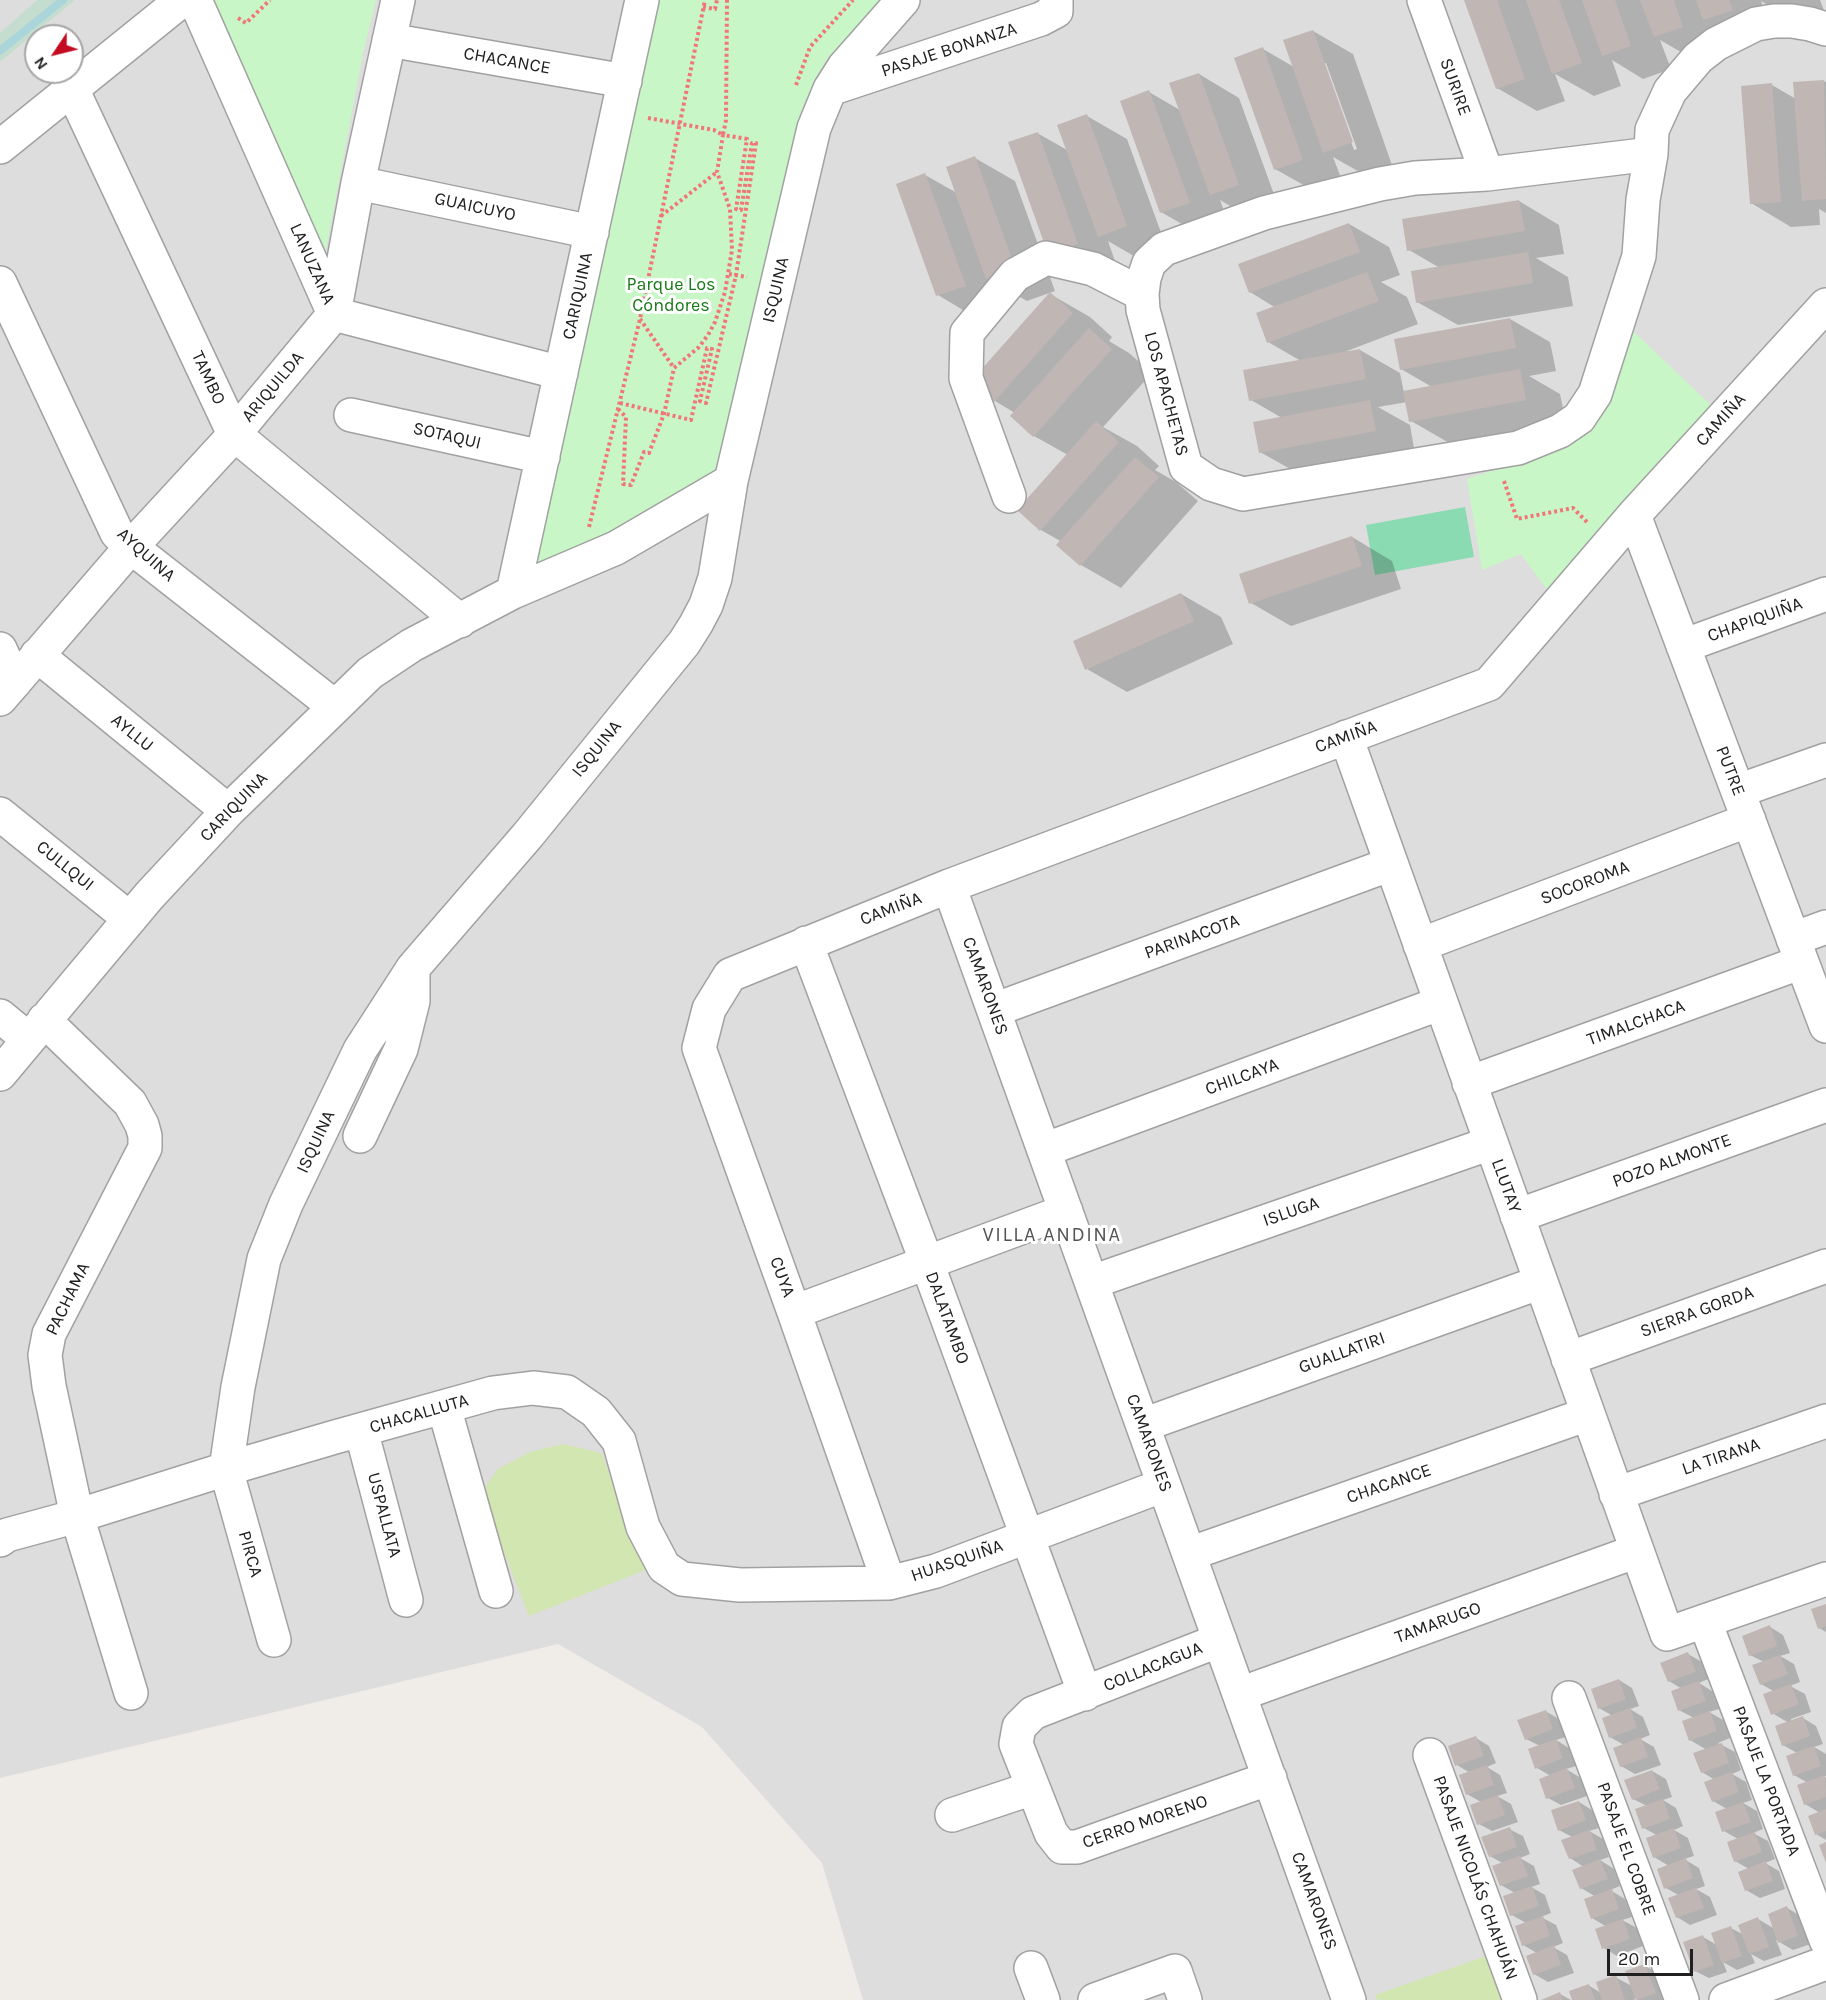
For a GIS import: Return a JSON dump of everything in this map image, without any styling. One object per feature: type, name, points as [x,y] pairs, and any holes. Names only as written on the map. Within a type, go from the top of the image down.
[{"type":"street","points":[[0,147],[182,0]]},
{"type":"street","name":"LANUZANA","points":[[195,0],[334,314],[561,373]]},
{"type":"street","name":"ARIQUILDA","points":[[8,691],[131,547],[234,434],[334,314],[358,183],[398,0]]},
{"type":"street","name":"CARIQUINA","points":[[513,592],[642,0]]},
{"type":"street","name":"ISQUINA","points":[[226,1469],[238,1387],[264,1259],[286,1204],[360,1050],[413,968],[528,835],[690,633],[706,604],[715,578],[731,481],[814,128],[830,89],[844,66],[903,0]]},
{"type":"street","name":"PASAJE BONANZA","points":[[830,89],[1041,19],[1056,10],[1056,0]]},
{"type":"street","name":"SURIRE","points":[[1424,0],[1487,174]]},
{"type":"street","name":"LOS APACHETAS","points":[[1651,154],[1487,174],[1415,178],[1380,184],[1264,213],[1164,249],[1149,262],[1144,278],[1143,310],[1186,466],[1211,484],[1243,494],[1518,448],[1560,431],[1579,418],[1595,394],[1639,256],[1643,200],[1651,154],[1652,130],[1670,91],[1698,58],[1716,44],[1756,24],[1774,21],[1810,24],[1826,29]]},
{"type":"street","name":"CHACANCE","points":[[389,40],[625,81]]},
{"type":"street","name":"TAMBO","points":[[72,89],[234,434],[460,621]]},
{"type":"street","name":"GUAICUYO","points":[[358,183],[592,232]]},
{"type":"street","points":[[1009,496],[966,378],[967,333],[1015,275],[1046,258],[1093,269],[1142,294]]},
{"type":"street","name":"AYQUINA","points":[[0,283],[117,533],[131,547],[333,706]]},
{"type":"street","name":"CAMIÑA","points":[[730,975],[950,886],[1489,684],[1634,515],[1826,305]]},
{"type":"street","name":"SOTAQUI","points":[[351,415],[543,458]]},
{"type":"street","name":"CARIQUINA","points":[[0,1074],[130,919],[228,811],[333,706],[370,673],[412,645],[513,592],[616,548],[731,481]]},
{"type":"street","name":"PUTRE","points":[[1634,515],[1826,1026]]},
{"type":"street","name":"CHAPIQUIÑA","points":[[1683,646],[1826,594]]},
{"type":"street","points":[[0,649],[8,691]]},
{"type":"street","name":"AYLLU","points":[[37,655],[228,811]]},
{"type":"street","name":"LLUTAY","points":[[1346,737],[1667,1634],[1705,1622]]},
{"type":"street","name":"SOCOROMA","points":[[1420,945],[1743,806],[1826,760]]},
{"type":"street","name":"CULLQUI","points":[[0,814],[130,919]]},
{"type":"street","name":"PARINACOTA","points":[[994,1010],[1391,864]]},
{"type":"street","name":"CAMARONES","points":[[950,886],[1349,2000]]},
{"type":"street","name":"TIMALCHACA","points":[[1470,1083],[1798,951],[1826,927]]},
{"type":"street","name":"DALATAMBO","points":[[806,943],[927,1263],[1085,1694]]},
{"type":"street","points":[[360,1136],[401,1049],[413,1001],[413,968]]},
{"type":"street","name":"CUYA","points":[[730,975],[709,1009],[699,1048],[889,1583]]},
{"type":"street","name":"CHILCAYA","points":[[1044,1150],[1441,1004]]},
{"type":"street","name":"PACHAMA","points":[[0,1016],[36,1030],[130,1103],[137,1114],[145,1136],[145,1148],[49,1334],[45,1355],[49,1386],[77,1516],[131,1693]]},
{"type":"street","name":"POZO ALMONTE","points":[[1517,1216],[1826,1105]]},
{"type":"street","name":"ISLUGA","points":[[1092,1282],[1491,1143]]},
{"type":"street","points":[[794,1312],[1066,1211]]},
{"type":"street","name":"SIERRA GORDA","points":[[1568,1359],[1826,1266]]},
{"type":"street","name":"GUALLATIRI","points":[[1143,1425],[1541,1282]]},
{"type":"street","name":"CHACALLUTA","points":[[0,1540],[7,1535],[361,1430],[493,1393],[533,1388],[567,1392],[596,1412],[620,1440],[643,1527],[664,1566],[682,1579],[740,1585]]},
{"type":"street","points":[[444,1407],[496,1591]]},
{"type":"street","name":"CHACANCE","points":[[1189,1554],[1588,1414]]},
{"type":"street","name":"LA TIRANA","points":[[1616,1494],[1826,1421]]},
{"type":"street","name":"USPALLATA","points":[[361,1430],[406,1599]]},
{"type":"street","name":"PIRCA","points":[[226,1469],[274,1640]]},
{"type":"street","name":"HUASQUIÑA","points":[[740,1585],[889,1583],[936,1571],[1164,1485]]},
{"type":"street","name":"TAMARUGO","points":[[1240,1694],[1637,1551]]},
{"type":"street","points":[[1705,1622],[1826,1579]]},
{"type":"street","name":"PASAJE LA PORTADA","points":[[1705,1622],[1826,1940]]},
{"type":"street","name":"COLLACAGUA","points":[[1033,1788],[1016,1744],[1020,1726],[1033,1713],[1220,1640]]},
{"type":"street","name":"PASAJE EL COBRE","points":[[1569,1698],[1682,2000]]},
{"type":"street","name":"PASAJE NICOLÁS CHAHUÁN","points":[[1430,1755],[1520,2000]]},
{"type":"street","name":"CERRO MORENO","points":[[1033,1788],[1051,1833],[1062,1847],[1077,1846],[1270,1778]]},
{"type":"street","points":[[952,1815],[1033,1788]]},
{"type":"street","points":[[1726,2000],[1826,1963]]},
{"type":"street","points":[[1031,1968],[1043,2000]]},
{"type":"street","points":[[1095,2000],[1175,1971],[1185,2000]]},
{"type":"path","points":[[229,12],[246,24],[270,0]]},
{"type":"path","points":[[589,528],[640,319],[705,0]]},
{"type":"path","points":[[704,7],[715,9],[717,0]]},
{"type":"path","points":[[619,406],[626,417],[623,484],[631,485],[644,452],[649,453],[664,414],[674,368],[699,347],[708,335],[720,309],[729,274],[732,250],[730,209],[717,172],[726,120],[727,0]]},
{"type":"path","points":[[795,87],[810,47],[854,0]]},
{"type":"path","points":[[619,406],[691,420],[707,348],[712,349],[700,401],[706,403],[736,275],[756,143],[752,143],[741,210],[736,209],[747,139],[723,135],[714,130],[648,118]]},
{"type":"path","points":[[660,217],[717,172]]},
{"type":"path","points":[[729,274],[753,278]]},
{"type":"path","points":[[640,319],[674,368]]},
{"type":"path","points":[[1495,451],[1516,519],[1573,508],[1609,544]]},
{"type":"shaded area","points":[[0,0],[1826,0],[1826,2000],[863,2000],[822,1863],[702,1727],[558,1644],[0,1778]]},
{"type":"green space","points":[[37,0],[75,0],[46,24],[24,24],[24,42],[0,62],[0,33]]},
{"type":"green space","points":[[211,0],[376,0],[363,53],[325,255]]},
{"type":"green space","name":"Parque Los Cóndores","points":[[655,0],[882,0],[827,59],[804,103],[728,439],[718,473],[669,506],[530,575]]},
{"type":"green space","points":[[1629,327],[1717,411],[1548,591],[1521,554],[1482,570],[1467,479],[1560,448]]},
{"type":"green space","points":[[1465,507],[1474,557],[1375,575],[1366,525]]},
{"type":"green space","points":[[563,1444],[601,1453],[648,1569],[529,1616],[481,1493],[498,1469],[530,1452]]},
{"type":"green space","points":[[1486,1956],[1501,2000],[1377,2000],[1375,1995]]},
{"type":"building","points":[[1464,0],[1497,0],[1525,79],[1496,89]]},
{"type":"building","points":[[1526,0],[1559,0],[1582,63],[1552,74]]},
{"type":"building","points":[[1582,0],[1615,0],[1631,46],[1602,56]]},
{"type":"building","points":[[1640,0],[1674,0],[1683,27],[1654,37]]},
{"type":"building","points":[[1696,0],[1729,0],[1733,10],[1703,20]]},
{"type":"building","points":[[1313,30],[1353,142],[1323,153],[1283,40]]},
{"type":"building","points":[[1263,47],[1303,160],[1274,170],[1234,58]]},
{"type":"building","points":[[1199,73],[1239,185],[1210,195],[1169,83]]},
{"type":"building","points":[[1824,80],[1826,199],[1802,201],[1793,82]]},
{"type":"building","points":[[1772,83],[1781,202],[1750,204],[1741,86]]},
{"type":"building","points":[[1149,90],[1190,203],[1160,213],[1120,101]]},
{"type":"building","points":[[1087,114],[1127,226],[1098,237],[1057,125]]},
{"type":"building","points":[[1038,132],[1078,244],[1048,254],[1008,142]]},
{"type":"building","points":[[975,156],[1015,268],[986,279],[946,167]]},
{"type":"building","points":[[925,173],[966,286],[936,296],[896,184]]},
{"type":"building","points":[[1519,200],[1525,231],[1407,251],[1402,219]]},
{"type":"building","points":[[1349,223],[1360,252],[1249,293],[1238,264]]},
{"type":"building","points":[[1528,252],[1533,283],[1416,303],[1411,271]]},
{"type":"building","points":[[1367,272],[1379,301],[1267,343],[1256,313]]},
{"type":"building","points":[[1050,292],[1073,313],[994,402],[971,381]]},
{"type":"building","points":[[1510,318],[1516,348],[1400,370],[1394,339]]},
{"type":"building","points":[[1089,328],[1112,349],[1033,437],[1010,416]]},
{"type":"building","points":[[1360,349],[1366,379],[1249,401],[1243,370]]},
{"type":"building","points":[[1520,369],[1526,400],[1409,422],[1403,391]]},
{"type":"building","points":[[1370,400],[1376,431],[1259,453],[1253,422]]},
{"type":"building","points":[[1096,421],[1119,442],[1040,531],[1017,510]]},
{"type":"building","points":[[1135,457],[1159,477],[1080,566],[1056,545]]},
{"type":"building","points":[[1352,536],[1362,566],[1249,604],[1239,574]]},
{"type":"building","points":[[1181,593],[1194,621],[1085,670],[1073,641]]},
{"type":"building","points":[[1826,1604],[1826,1626],[1818,1629],[1811,1609]]},
{"type":"building","points":[[1770,1625],[1777,1646],[1749,1656],[1742,1636]]},
{"type":"building","points":[[1688,1652],[1696,1672],[1668,1682],[1660,1663]]},
{"type":"building","points":[[1780,1655],[1788,1674],[1760,1685],[1752,1665]]},
{"type":"building","points":[[1619,1679],[1626,1699],[1598,1709],[1591,1689]]},
{"type":"building","points":[[1699,1681],[1706,1701],[1678,1711],[1671,1691]]},
{"type":"building","points":[[1791,1684],[1799,1704],[1771,1715],[1763,1694]]},
{"type":"building","points":[[1630,1708],[1637,1728],[1609,1738],[1602,1718]]},
{"type":"building","points":[[1546,1710],[1553,1729],[1525,1740],[1517,1720]]},
{"type":"building","points":[[1710,1711],[1717,1731],[1689,1741],[1682,1721]]},
{"type":"building","points":[[1803,1716],[1810,1736],[1782,1746],[1775,1726]]},
{"type":"building","points":[[1476,1736],[1484,1756],[1455,1766],[1448,1746]]},
{"type":"building","points":[[1641,1737],[1648,1757],[1620,1767],[1613,1748]]},
{"type":"building","points":[[1556,1739],[1563,1758],[1535,1769],[1528,1749]]},
{"type":"building","points":[[1722,1743],[1729,1763],[1701,1773],[1693,1753]]},
{"type":"building","points":[[1814,1746],[1821,1766],[1793,1776],[1786,1756]]},
{"type":"building","points":[[1487,1765],[1494,1785],[1466,1795],[1459,1775]]},
{"type":"building","points":[[1567,1768],[1575,1788],[1546,1799],[1539,1779]]},
{"type":"building","points":[[1652,1770],[1660,1789],[1632,1800],[1624,1780]]},
{"type":"building","points":[[1732,1772],[1739,1792],[1712,1802],[1704,1782]]},
{"type":"building","points":[[1825,1775],[1826,1797],[1804,1805],[1797,1785]]},
{"type":"building","points":[[1498,1795],[1505,1815],[1477,1825],[1470,1805]]},
{"type":"building","points":[[1663,1799],[1670,1819],[1642,1829],[1635,1809]]},
{"type":"building","points":[[1579,1801],[1586,1820],[1558,1831],[1551,1810]]},
{"type":"building","points":[[1743,1802],[1751,1822],[1722,1832],[1715,1812]]},
{"type":"building","points":[[1826,1809],[1826,1831],[1815,1835],[1808,1816]]},
{"type":"building","points":[[1510,1827],[1517,1847],[1489,1857],[1481,1837]]},
{"type":"building","points":[[1674,1828],[1681,1848],[1653,1858],[1646,1838]]},
{"type":"building","points":[[1590,1830],[1597,1850],[1569,1859],[1561,1840]]},
{"type":"building","points":[[1755,1832],[1762,1852],[1734,1862],[1727,1842]]},
{"type":"building","points":[[1826,1842],[1826,1863],[1819,1845]]},
{"type":"building","points":[[1520,1856],[1528,1876],[1500,1886],[1492,1866]]},
{"type":"building","points":[[1686,1858],[1693,1878],[1664,1889],[1657,1869]]},
{"type":"building","points":[[1600,1859],[1608,1879],[1580,1889],[1572,1870]]},
{"type":"building","points":[[1766,1861],[1773,1881],[1745,1891],[1738,1872]]},
{"type":"building","points":[[1532,1886],[1539,1906],[1510,1916],[1503,1896]]},
{"type":"building","points":[[1696,1888],[1704,1908],[1676,1918],[1668,1898]]},
{"type":"building","points":[[1612,1889],[1619,1909],[1591,1919],[1584,1899]]},
{"type":"building","points":[[1787,1906],[1798,1936],[1778,1943],[1768,1914]]},
{"type":"building","points":[[1543,1916],[1550,1936],[1522,1946],[1515,1926]]},
{"type":"building","points":[[1758,1917],[1769,1947],[1749,1954],[1738,1925]]},
{"type":"building","points":[[1623,1919],[1630,1939],[1602,1949],[1595,1929]]},
{"type":"building","points":[[1731,1926],[1742,1956],[1722,1963],[1711,1933]]},
{"type":"building","points":[[1703,1935],[1714,1965],[1694,1972],[1683,1942]]},
{"type":"building","points":[[1554,1945],[1561,1965],[1533,1975],[1526,1956]]},
{"type":"building","points":[[1645,1964],[1656,1993],[1636,2000],[1625,1971]]},
{"type":"building","points":[[1616,1975],[1625,2000],[1602,2000],[1596,1982]]},
{"type":"building","points":[[1589,1984],[1595,2000],[1572,2000],[1569,1991]]},
{"type":"building","points":[[1560,1992],[1563,2000],[1541,2000]]},
{"type":"waterway","points":[[0,51],[63,0]]},
{"type":"district","name":"VILLA ANDINA","points":[[1052,1235]]}]
